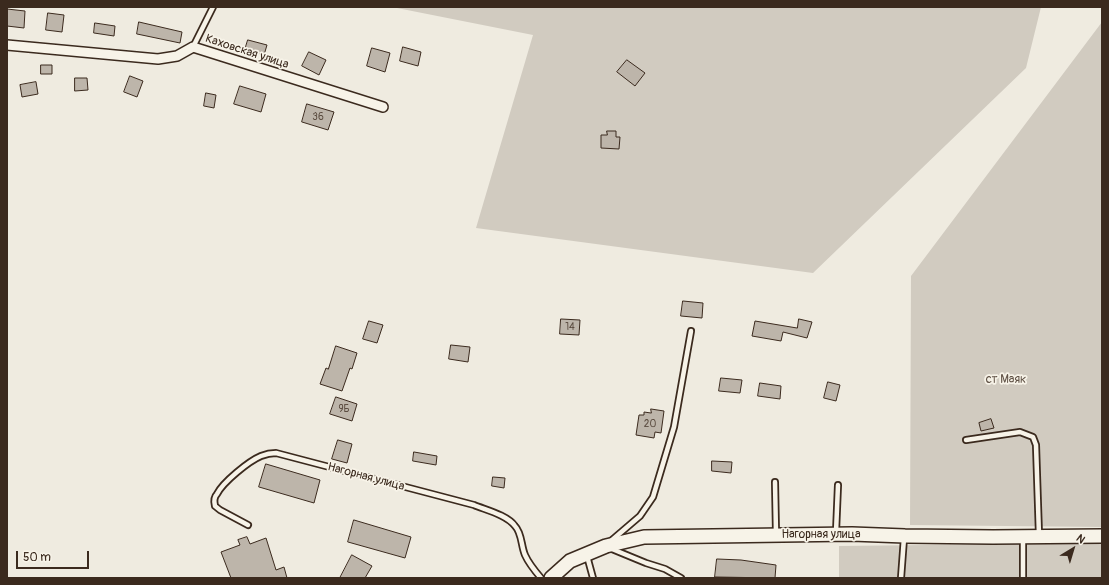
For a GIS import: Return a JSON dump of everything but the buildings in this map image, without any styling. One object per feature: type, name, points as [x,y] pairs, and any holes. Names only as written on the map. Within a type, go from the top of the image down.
[{"type":"main road","name":"Нагорная улица","points":[[551,578],[570,561],[606,546],[644,537],[836,534],[1023,537],[1102,536]]},
{"type":"street","name":"Каховская улица","points":[[7,46],[158,59],[177,56],[193,47],[383,107]]},
{"type":"lane","points":[[193,47],[213,7]]},
{"type":"lane","points":[[681,578],[665,569],[646,563],[606,546],[640,516],[653,497],[674,427],[691,331]]},
{"type":"lane","points":[[966,440],[1020,432],[1033,437],[1036,445],[1039,537]]},
{"type":"lane","name":"Нагорная улица","points":[[248,525],[215,506],[214,501],[217,493],[237,472],[253,460],[263,455],[276,453],[474,505],[496,513],[516,527],[524,554],[529,564],[541,578]]},
{"type":"lane","points":[[775,482],[776,535]]},
{"type":"lane","points":[[836,534],[838,485]]},
{"type":"lane","points":[[901,578],[905,536]]},
{"type":"lane","points":[[1023,537],[1024,578]]},
{"type":"lane","points":[[586,554],[593,578]]},
{"type":"green space","points":[[392,7],[1041,7],[1026,68],[813,273],[476,228],[533,35]]},
{"type":"green space","name":"ст Маяк","points":[[1102,22],[1102,527],[910,525],[911,276]]},
{"type":"green space","points":[[1102,543],[1102,578],[839,578],[839,546]]}]
